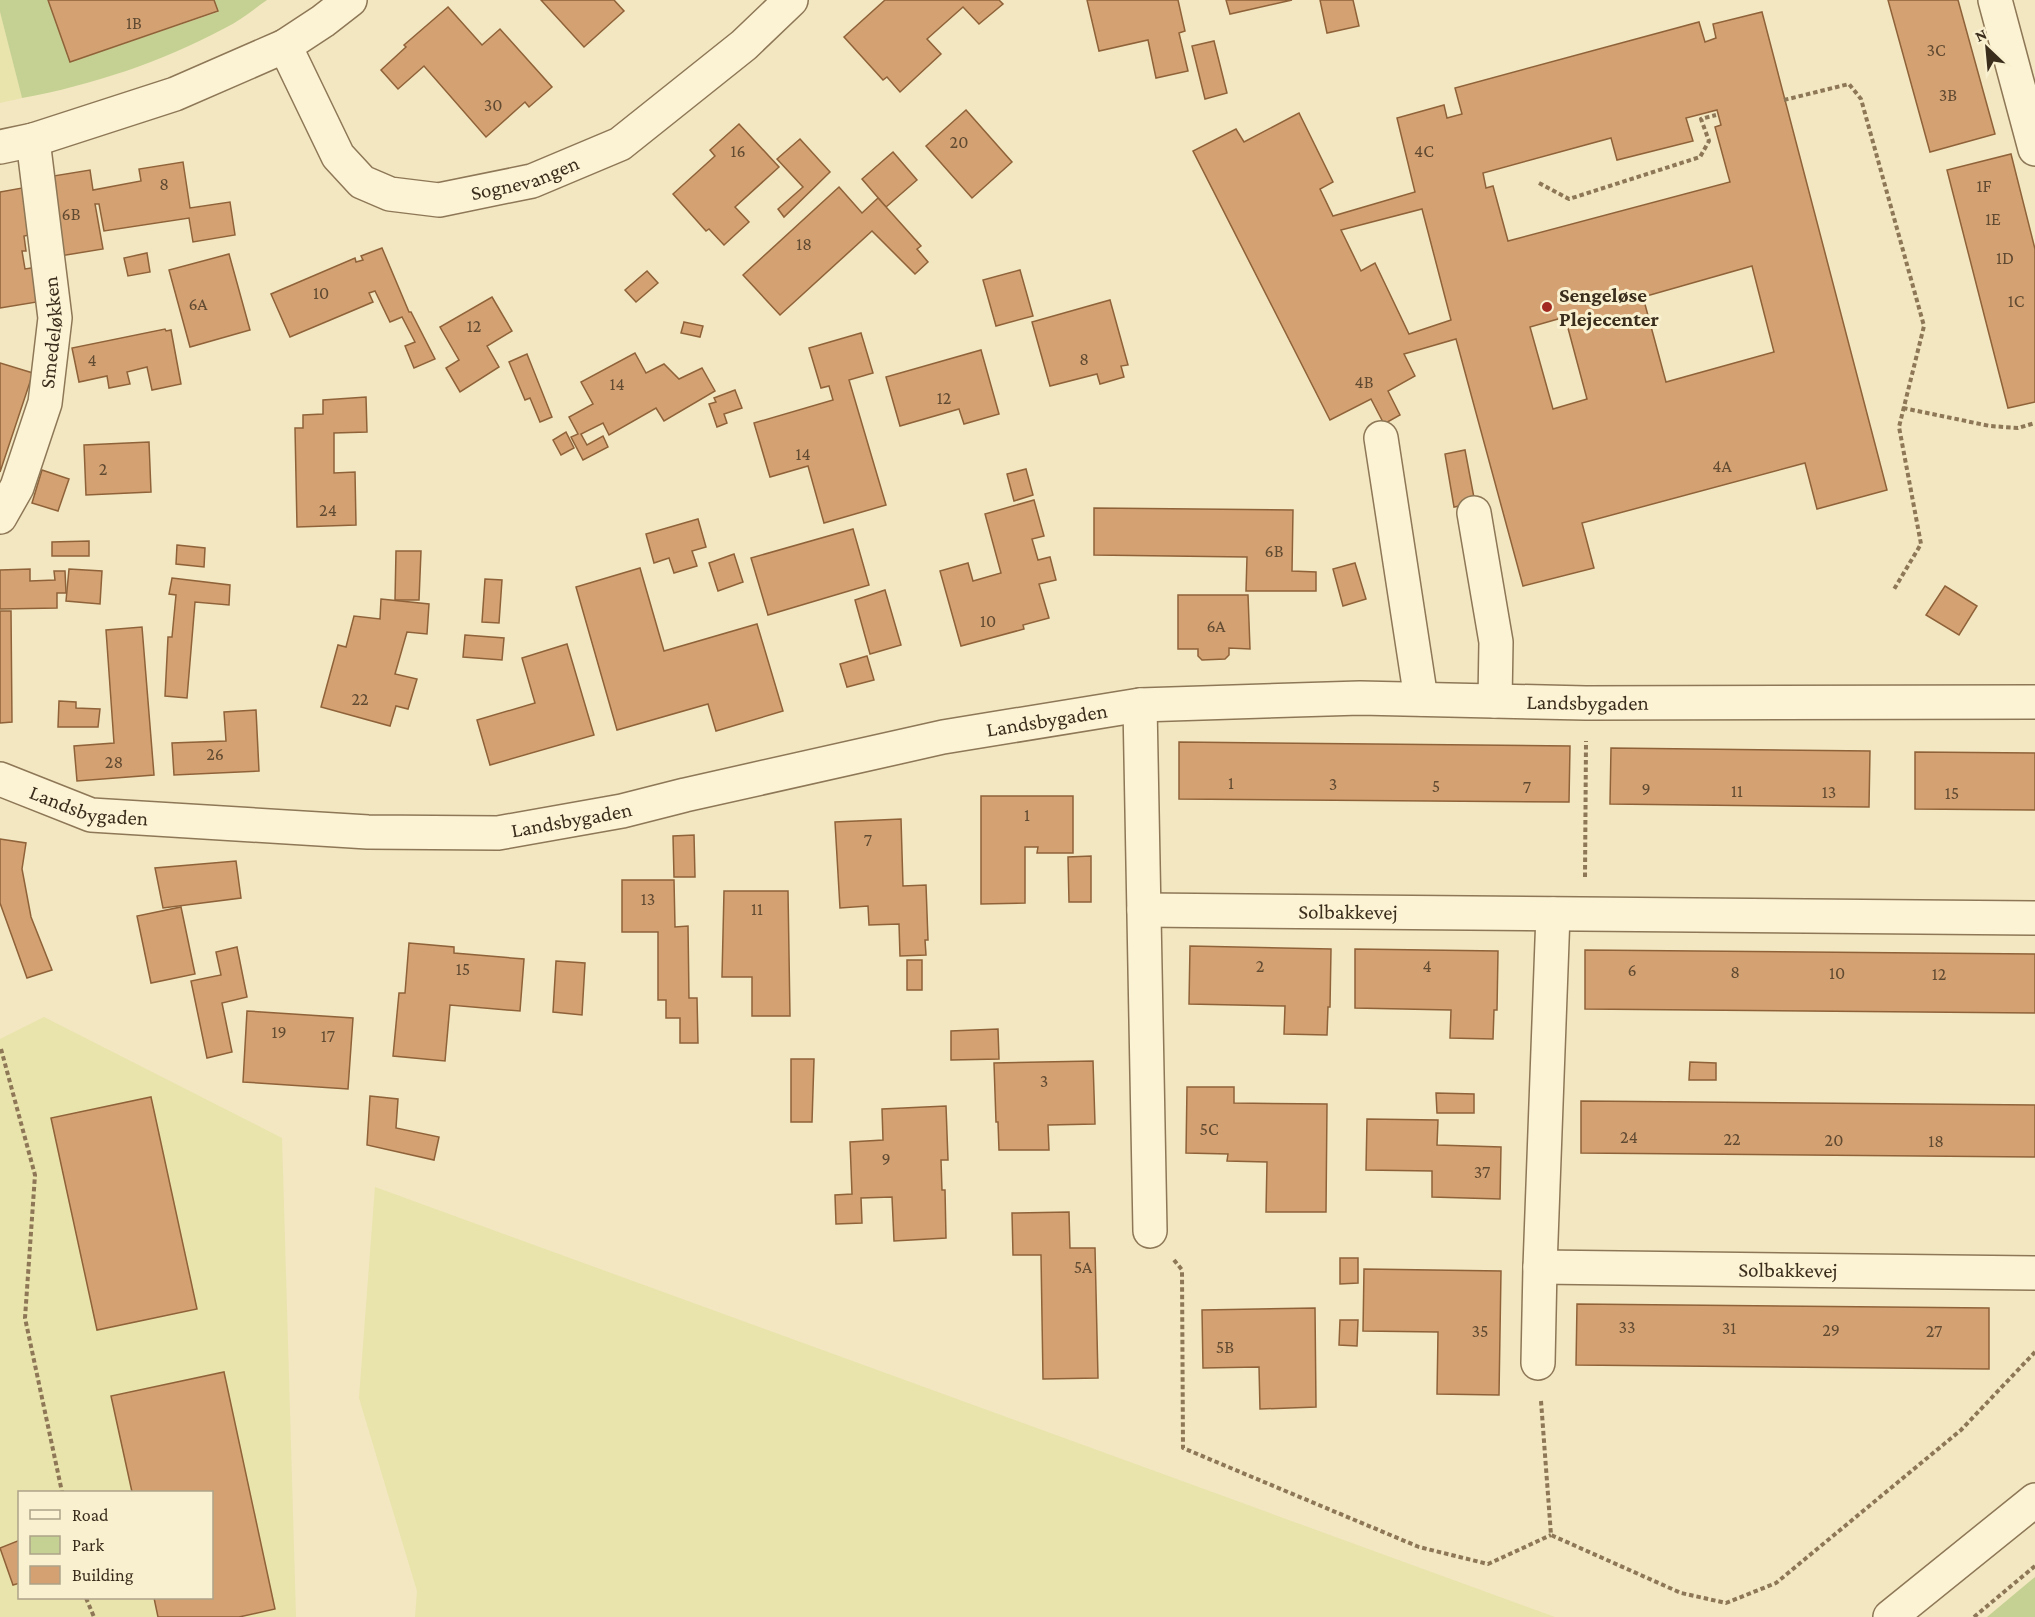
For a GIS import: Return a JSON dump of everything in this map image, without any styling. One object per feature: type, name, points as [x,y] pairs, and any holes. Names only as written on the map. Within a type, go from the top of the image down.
[{"type":"street","points":[[0,147],[33,140],[175,94],[285,46],[320,11],[350,0]]},
{"type":"street","name":"Sognevangen","points":[[285,46],[338,156],[362,182],[390,194],[439,200],[532,180],[620,144],[744,45],[791,0]]},
{"type":"street","points":[[1995,0],[2035,149]]},
{"type":"street","name":"Smedeløkken","points":[[0,518],[17,487],[45,403],[55,318],[33,140]]},
{"type":"street","points":[[1381,438],[1421,699]]},
{"type":"street","points":[[1474,513],[1496,642],[1495,701]]},
{"type":"street","name":"Landsbygaden","points":[[0,779],[92,815],[368,832],[498,833],[622,811],[708,789],[943,736],[1140,705],[1360,698],[1586,703],[2035,702]]},
{"type":"street","name":"Landsbygaden","points":[[1140,705],[1150,1232]]},
{"type":"street","name":"Solbakkevej","points":[[1144,910],[2035,918]]},
{"type":"street","points":[[1538,1363],[1540,1267],[1569,914]]},
{"type":"street","name":"Solbakkevej","points":[[1540,1267],[2035,1273]]},
{"type":"street","points":[[1929,1585],[2035,1487]]},
{"type":"street","points":[[1890,1617],[2035,1500]]},
{"type":"path","points":[[1784,100],[1849,84],[1861,99],[1924,326],[1899,427],[1921,544],[1893,591]]},
{"type":"path","points":[[1539,183],[1569,199],[1700,157],[1709,141],[1701,119],[1716,115]]},
{"type":"path","points":[[1903,408],[1990,426],[2018,428],[2035,423]]},
{"type":"path","points":[[1569,914],[1586,703]]},
{"type":"path","points":[[2,1049],[35,1175],[25,1318],[62,1491]]},
{"type":"path","points":[[1150,1232],[1182,1270],[1183,1448],[1419,1546],[1488,1564],[1551,1535],[1681,1593],[1726,1604],[1776,1583],[1961,1431],[2035,1352]]},
{"type":"path","points":[[1538,1363],[1551,1535]]},
{"type":"path","points":[[1974,1617],[2035,1566]]},
{"type":"path","points":[[86,1599],[94,1617]]},
{"type":"shaded area","points":[[0,12],[22,98],[0,103]]},
{"type":"shaded area","points":[[44,1017],[282,1138],[296,1617],[0,1617],[0,1039]]},
{"type":"shaded area","points":[[375,1187],[1555,1617],[415,1617],[417,1591],[359,1398]]},
{"type":"green space","points":[[0,0],[48,0],[70,62],[218,12],[214,0],[267,0],[231,25],[151,62],[101,79],[22,98],[0,12]]},
{"type":"green space","points":[[2035,1577],[2035,1617],[1987,1617]]},
{"type":"building","points":[[48,0],[214,0],[218,11],[70,62]]},
{"type":"building","points":[[541,0],[614,0],[624,11],[584,47]]},
{"type":"building","points":[[885,0],[999,0],[1003,4],[979,24],[963,7],[927,39],[941,54],[900,92],[887,77],[883,80],[844,37]]},
{"type":"building","points":[[1087,0],[1178,0],[1185,31],[1179,33],[1188,71],[1156,78],[1148,40],[1099,51]]},
{"type":"building","points":[[1226,0],[1292,0],[1230,14]]},
{"type":"building","points":[[1320,0],[1353,0],[1359,26],[1327,33]]},
{"type":"building","points":[[1888,0],[1958,0],[1995,134],[1930,152]]},
{"type":"building","points":[[448,7],[482,45],[500,29],[552,87],[529,107],[525,102],[486,137],[424,66],[398,89],[381,70],[406,47],[404,45]]},
{"type":"building","name":"Sengeløse Plejecenter","points":[[1762,12],[1887,490],[1817,509],[1805,463],[1582,523],[1594,568],[1523,586],[1456,339],[1404,354],[1415,376],[1388,391],[1400,415],[1384,424],[1371,399],[1330,420],[1193,151],[1236,129],[1244,142],[1299,113],[1333,182],[1320,189],[1333,216],[1415,192],[1397,118],[1444,105],[1447,118],[1462,114],[1455,88],[1699,22],[1705,42],[1716,38],[1713,24]],"holes":[[[1717,110],[1721,125],[1715,127],[1730,182],[1508,241],[1493,186],[1486,188],[1483,173],[1611,138],[1617,160],[1693,141],[1686,118]],[[1422,209],[1451,320],[1409,334],[1375,263],[1361,271],[1341,230]],[[1752,266],[1774,352],[1666,382],[1643,297]],[[1565,317],[1587,399],[1553,409],[1530,327]]]},
{"type":"building","points":[[1214,41],[1227,93],[1205,99],[1192,46]]},
{"type":"building","points":[[966,110],[1012,162],[972,198],[926,146]]},
{"type":"building","points":[[739,124],[779,167],[735,207],[749,222],[724,245],[709,229],[706,231],[673,194],[715,156],[710,150]]},
{"type":"building","points":[[800,139],[830,172],[784,217],[778,209],[803,187],[777,159]]},
{"type":"building","points":[[893,152],[917,180],[886,207],[862,179]]},
{"type":"building","points":[[2011,154],[2035,249],[2035,402],[2008,408],[1947,170]]},
{"type":"building","points":[[183,162],[190,208],[230,202],[235,235],[193,242],[189,218],[104,231],[99,204],[95,204],[103,249],[60,256],[47,177],[90,170],[93,190],[141,181],[139,169]]},
{"type":"building","points":[[839,187],[862,213],[878,198],[921,246],[917,249],[928,262],[915,274],[872,231],[780,315],[743,275]]},
{"type":"building","points":[[22,188],[30,235],[24,236],[26,251],[22,251],[25,269],[37,267],[43,301],[0,308],[0,192]]},
{"type":"building","points":[[382,248],[409,312],[435,359],[414,368],[405,346],[415,342],[402,317],[390,322],[375,291],[369,293],[373,302],[290,337],[271,294],[355,258],[356,262],[363,260],[361,256]]},
{"type":"building","points":[[147,253],[150,272],[128,276],[124,258]]},
{"type":"building","points":[[229,254],[250,330],[190,347],[169,270]]},
{"type":"building","points":[[1020,270],[1033,316],[996,326],[983,280]]},
{"type":"building","points":[[647,271],[658,283],[636,302],[625,290]]},
{"type":"building","points":[[492,297],[512,331],[487,346],[499,367],[460,392],[446,368],[459,360],[440,327]]},
{"type":"building","points":[[1110,300],[1128,365],[1121,366],[1124,377],[1100,384],[1097,374],[1050,386],[1032,322]]},
{"type":"building","points":[[684,322],[703,326],[700,337],[681,333]]},
{"type":"building","points":[[165,329],[166,331],[171,330],[181,384],[152,390],[147,367],[127,372],[130,384],[109,388],[107,376],[79,382],[72,348]]},
{"type":"building","points":[[861,333],[873,373],[849,380],[886,505],[824,523],[808,466],[770,477],[754,423],[833,400],[829,386],[821,388],[809,348]]},
{"type":"building","points":[[981,350],[999,414],[964,424],[959,409],[900,426],[886,377]]},
{"type":"building","points":[[635,353],[646,373],[664,364],[679,379],[702,368],[715,391],[664,421],[656,408],[609,435],[603,423],[581,434],[587,445],[603,436],[608,447],[583,460],[571,437],[578,434],[569,417],[593,404],[581,382]]},
{"type":"building","points":[[527,354],[552,417],[540,422],[530,398],[525,400],[509,362]]},
{"type":"building","points":[[0,363],[33,373],[0,472]]},
{"type":"building","points":[[735,390],[742,408],[724,414],[727,423],[717,427],[709,404],[716,402],[714,398]]},
{"type":"building","points":[[366,397],[367,432],[334,433],[334,473],[355,472],[356,525],[297,527],[295,428],[303,428],[303,415],[323,414],[323,400]]},
{"type":"building","points":[[566,432],[574,448],[561,455],[553,440]]},
{"type":"building","points":[[149,442],[151,492],[86,495],[84,445]]},
{"type":"building","points":[[1465,450],[1475,503],[1454,507],[1445,454]]},
{"type":"building","points":[[1026,469],[1033,495],[1014,501],[1007,474]]},
{"type":"building","points":[[42,470],[69,479],[58,511],[32,503]]},
{"type":"building","points":[[1034,500],[1044,536],[1032,539],[1038,560],[1050,557],[1056,580],[1039,584],[1049,618],[1023,625],[1024,629],[961,646],[940,571],[968,563],[973,581],[1001,573],[985,514]]},
{"type":"building","points":[[1094,508],[1293,510],[1292,571],[1316,572],[1316,591],[1246,591],[1247,557],[1094,555]]},
{"type":"building","points":[[698,519],[706,547],[692,551],[697,566],[674,573],[669,558],[654,563],[646,534]]},
{"type":"building","points":[[853,529],[869,585],[768,615],[751,558]]},
{"type":"building","points":[[89,541],[89,556],[52,556],[52,542]]},
{"type":"building","points":[[177,545],[205,548],[204,567],[176,564]]},
{"type":"building","points":[[396,551],[421,551],[419,600],[395,600]]},
{"type":"building","points":[[734,554],[743,582],[718,591],[709,563]]},
{"type":"building","points":[[1355,563],[1366,599],[1343,606],[1333,569]]},
{"type":"building","points":[[640,568],[664,651],[757,624],[783,711],[716,731],[708,704],[617,730],[576,587]]},
{"type":"building","points":[[30,569],[30,581],[55,580],[54,571],[65,571],[66,593],[57,593],[57,608],[0,609],[0,570]]},
{"type":"building","points":[[69,569],[102,571],[100,604],[66,601]]},
{"type":"building","points":[[172,578],[230,585],[229,605],[195,602],[187,698],[165,696],[168,637],[172,637],[176,595],[169,594]]},
{"type":"building","points":[[485,579],[502,580],[499,623],[482,622]]},
{"type":"building","points":[[1945,586],[1977,606],[1959,635],[1926,615]]},
{"type":"building","points":[[885,590],[901,645],[870,654],[855,600]]},
{"type":"building","points":[[1178,595],[1248,595],[1250,649],[1229,648],[1229,655],[1225,659],[1202,660],[1198,656],[1198,649],[1178,649]]},
{"type":"building","points":[[381,599],[429,604],[427,634],[407,632],[395,674],[417,679],[408,709],[396,706],[390,726],[321,707],[338,645],[346,647],[354,616],[380,619]]},
{"type":"building","points":[[0,611],[11,611],[12,722],[0,723]]},
{"type":"building","points":[[142,627],[154,775],[77,781],[74,746],[114,743],[106,630]]},
{"type":"building","points":[[465,635],[504,638],[502,660],[463,657]]},
{"type":"building","points":[[567,644],[594,735],[490,765],[477,720],[535,703],[522,658]]},
{"type":"building","points":[[867,656],[874,680],[847,687],[840,664]]},
{"type":"building","points":[[59,701],[76,702],[76,708],[100,709],[98,727],[58,727]]},
{"type":"building","points":[[256,710],[259,771],[174,775],[172,743],[226,741],[224,712]]},
{"type":"building","points":[[1179,742],[1570,746],[1569,802],[1179,799]]},
{"type":"building","points":[[1611,748],[1870,751],[1869,807],[1610,804]]},
{"type":"building","points":[[1915,752],[2035,753],[2035,810],[1915,809]]},
{"type":"building","points":[[981,796],[1073,796],[1073,853],[1037,853],[1038,847],[1025,847],[1025,903],[981,904]]},
{"type":"building","points":[[901,819],[903,886],[926,885],[928,940],[925,940],[926,955],[900,956],[899,924],[869,925],[868,906],[840,908],[835,822]]},
{"type":"building","points":[[694,835],[695,877],[674,877],[673,836]]},
{"type":"building","points":[[0,839],[26,843],[22,869],[31,917],[52,970],[27,978],[0,903]]},
{"type":"building","points":[[1091,856],[1091,902],[1069,902],[1068,857]]},
{"type":"building","points":[[236,861],[241,898],[163,908],[155,868]]},
{"type":"building","points":[[622,880],[674,880],[675,927],[688,926],[689,998],[697,998],[698,1043],[680,1043],[680,1018],[666,1018],[666,1000],[658,1000],[658,932],[622,932]]},
{"type":"building","points":[[724,891],[788,891],[790,1016],[752,1016],[752,977],[722,977]]},
{"type":"building","points":[[181,907],[195,974],[151,983],[137,916]]},
{"type":"building","points":[[409,943],[454,947],[454,953],[524,959],[520,1011],[450,1005],[445,1061],[393,1056],[399,993],[405,993]]},
{"type":"building","points":[[1190,946],[1331,949],[1327,1035],[1284,1034],[1285,1006],[1189,1004]]},
{"type":"building","points":[[237,947],[247,997],[222,1003],[232,1052],[207,1058],[191,981],[221,975],[216,952]]},
{"type":"building","points":[[1355,949],[1498,951],[1497,1010],[1494,1010],[1493,1039],[1450,1038],[1451,1010],[1355,1008]]},
{"type":"building","points":[[1585,950],[2035,954],[2035,1013],[1585,1009]]},
{"type":"building","points":[[907,960],[922,960],[922,990],[907,990]]},
{"type":"building","points":[[556,961],[585,963],[582,1015],[553,1012]]},
{"type":"building","points":[[247,1011],[353,1018],[348,1089],[243,1082]]},
{"type":"building","points":[[998,1029],[999,1059],[951,1060],[951,1031]]},
{"type":"building","points":[[791,1059],[814,1059],[812,1122],[791,1122]]},
{"type":"building","points":[[1093,1061],[1095,1124],[1048,1125],[1049,1150],[999,1150],[994,1063]]},
{"type":"building","points":[[1690,1062],[1716,1063],[1716,1080],[1689,1080]]},
{"type":"building","points":[[1187,1087],[1234,1087],[1234,1103],[1327,1104],[1326,1212],[1266,1212],[1267,1162],[1227,1161],[1228,1154],[1186,1153]]},
{"type":"building","points":[[1436,1093],[1474,1094],[1474,1113],[1437,1113]]},
{"type":"building","points":[[370,1096],[398,1099],[396,1128],[439,1137],[434,1160],[367,1145]]},
{"type":"building","points":[[151,1097],[197,1309],[97,1330],[51,1118]]},
{"type":"building","points":[[1581,1101],[2035,1105],[2035,1157],[1581,1153]]},
{"type":"building","points":[[946,1106],[948,1160],[941,1160],[942,1190],[945,1190],[946,1238],[894,1241],[892,1197],[861,1198],[862,1223],[836,1224],[835,1195],[852,1194],[850,1142],[883,1140],[882,1109]]},
{"type":"building","points":[[1367,1119],[1438,1120],[1437,1145],[1501,1147],[1500,1199],[1432,1197],[1432,1171],[1366,1170]]},
{"type":"building","points":[[1069,1212],[1070,1248],[1095,1248],[1098,1378],[1043,1379],[1041,1255],[1013,1255],[1012,1213]]},
{"type":"building","points":[[1340,1258],[1358,1258],[1358,1283],[1340,1284]]},
{"type":"building","points":[[1364,1269],[1501,1271],[1499,1395],[1437,1394],[1438,1332],[1363,1331]]},
{"type":"building","points":[[1577,1304],[1989,1308],[1989,1369],[1576,1365]]},
{"type":"building","points":[[1315,1308],[1316,1407],[1260,1409],[1259,1367],[1203,1368],[1202,1310]]},
{"type":"building","points":[[1340,1320],[1358,1320],[1357,1346],[1339,1345]]},
{"type":"building","points":[[224,1372],[275,1609],[239,1617],[158,1617],[154,1599],[213,1599],[213,1491],[132,1491],[111,1396]]},
{"type":"building","points":[[18,1541],[18,1584],[13,1585],[0,1548]]},
{"type":"place","name":"Sengeløse Plejecenter","points":[[1547,307]]}]
